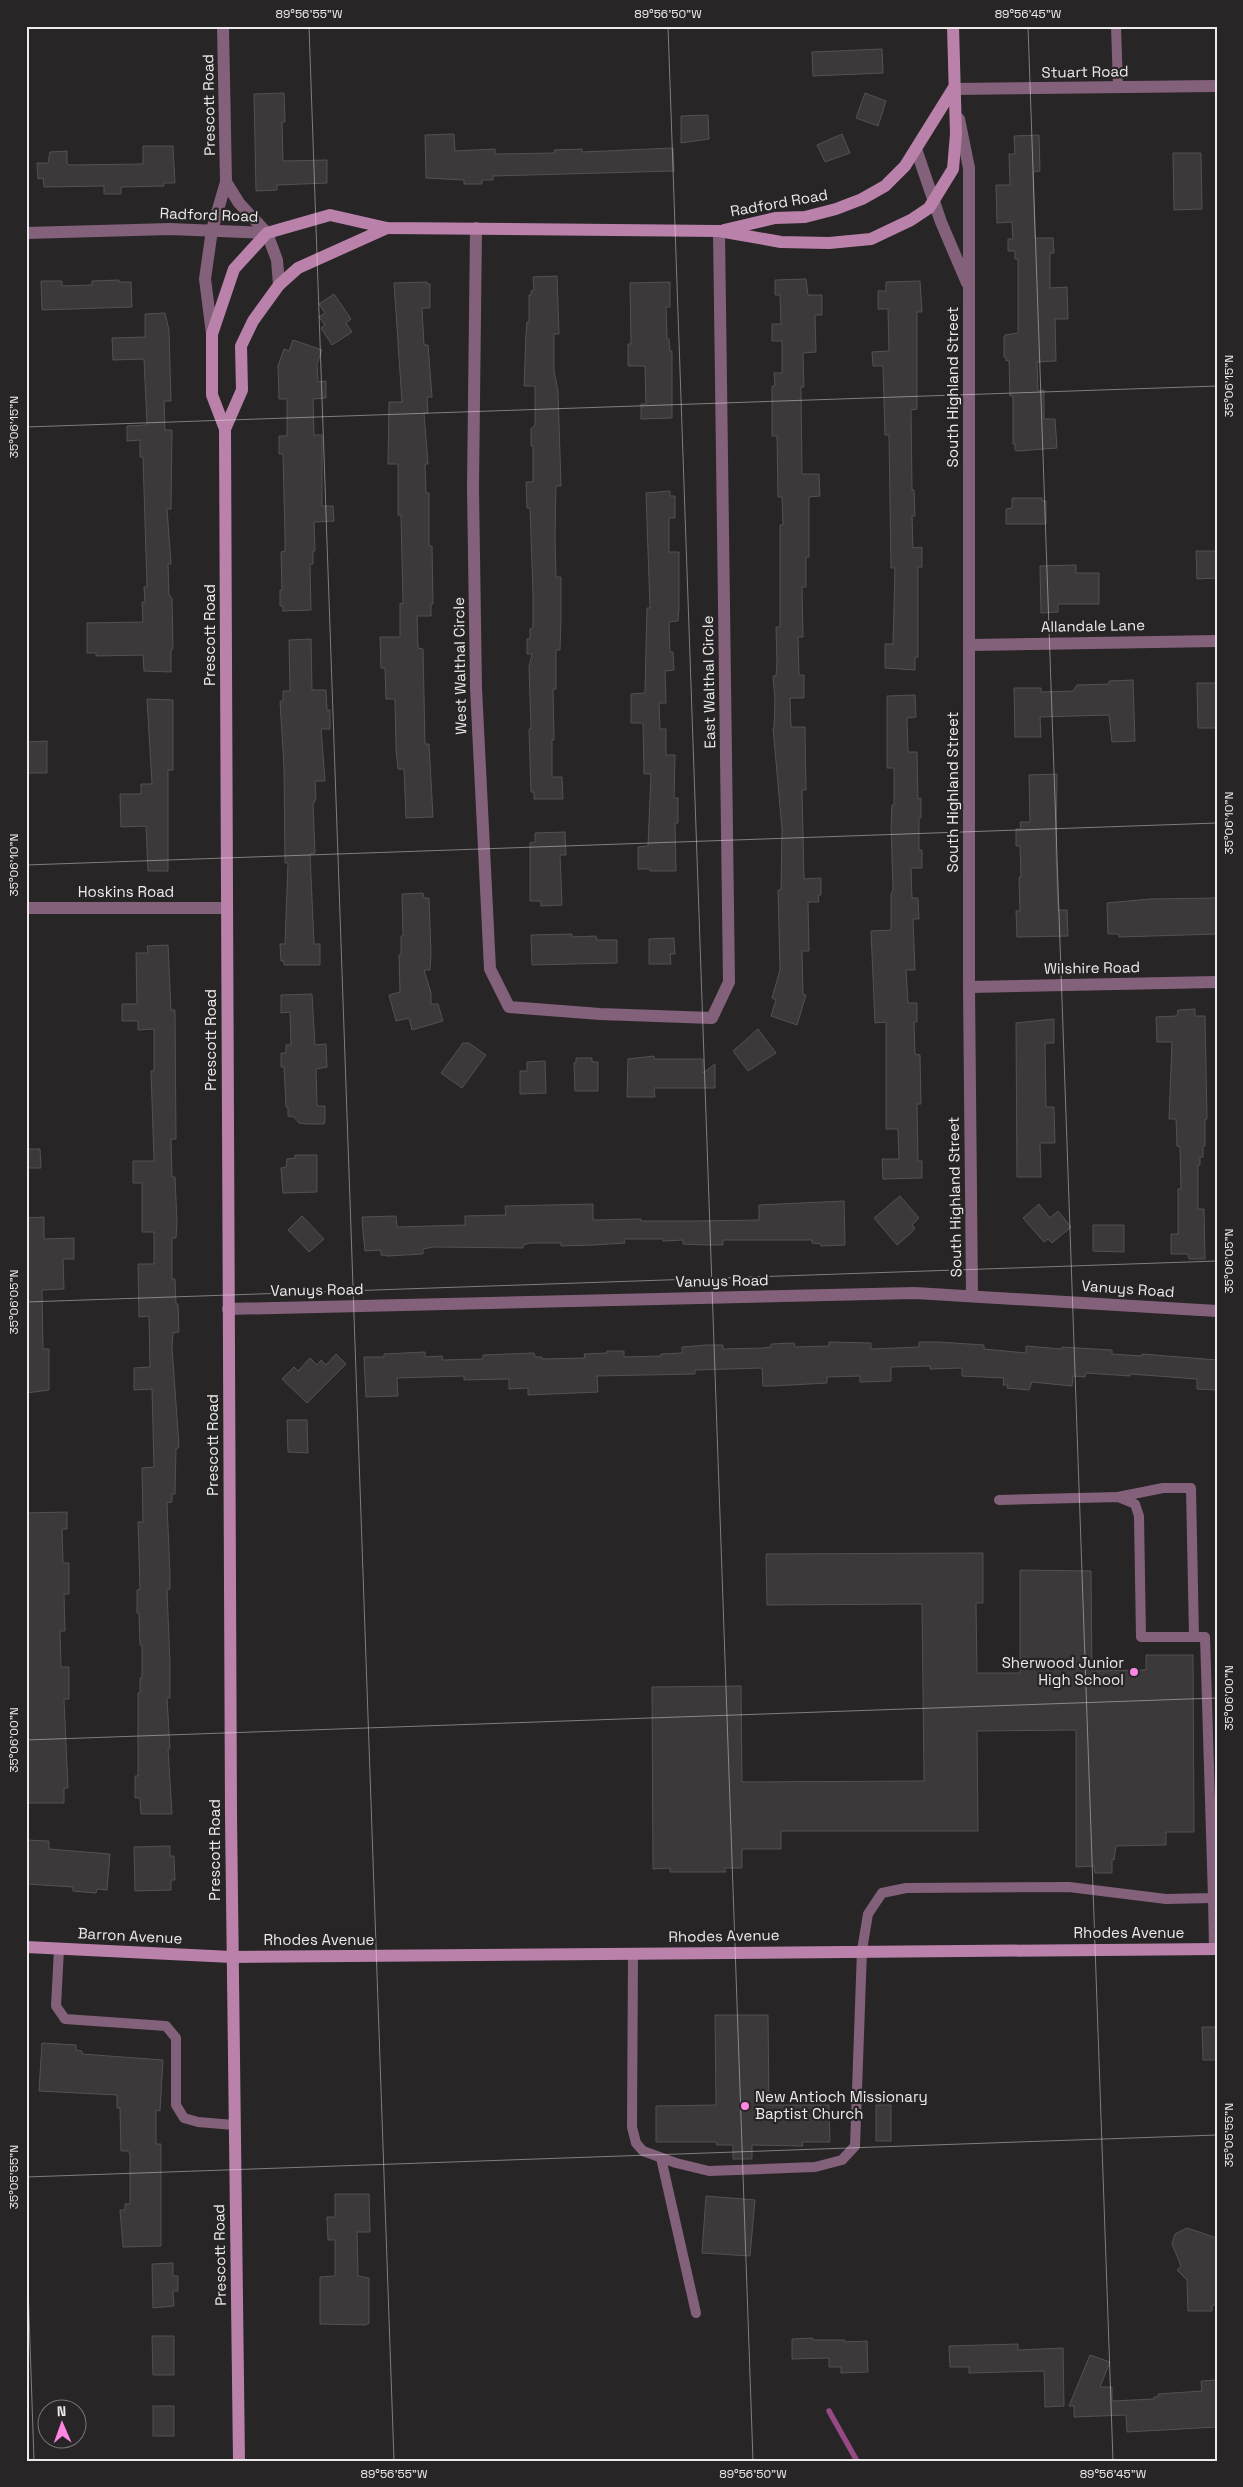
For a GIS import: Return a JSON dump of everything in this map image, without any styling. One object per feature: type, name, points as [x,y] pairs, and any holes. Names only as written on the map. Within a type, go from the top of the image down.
[{"type":"main road","name":"South Highland Street","points":[[953,26],[953,89]]},
{"type":"main road","name":"Radford Road","points":[[719,231],[775,218],[805,217],[836,209],[862,199],[885,186],[905,166],[953,89]]},
{"type":"main road","name":"Radford Road","points":[[267,233],[330,215],[387,228],[719,231],[781,242],[829,243],[870,239],[911,220],[929,208],[954,169],[956,134],[953,89]]},
{"type":"main road","name":"Radford Road","points":[[279,284],[298,268],[387,228]]},
{"type":"main road","name":"Prescott Road","points":[[239,2461],[232,1957],[225,429],[212,395],[212,334],[234,269],[267,233]]},
{"type":"main road","name":"Prescott Road","points":[[225,429],[242,390],[241,346],[253,321],[279,284]]},
{"type":"main road","name":"Barron Avenue","points":[[26,1947],[232,1957]]},
{"type":"main road","name":"Rhodes Avenue","points":[[232,1957],[862,1950],[1216,1949]]},
{"type":"street","name":"Prescott Road","points":[[212,334],[206,279],[212,230],[226,182],[223,26]]},
{"type":"street","name":"Stuart Road","points":[[953,89],[1217,86]]},
{"type":"street","name":"South Highland Street","points":[[953,89],[969,168],[969,987],[972,1296]]},
{"type":"street","name":"South Highland Street","points":[[916,149],[941,222],[969,288]]},
{"type":"street","name":"Prescott Road","points":[[226,182],[238,204],[267,233],[277,260],[279,284]]},
{"type":"street","name":"West Walthal Circle","points":[[476,228],[473,488],[476,688],[490,969],[509,1007],[600,1014]]},
{"type":"street","name":"Radford Road","points":[[26,232],[212,230],[267,233]]},
{"type":"street","name":"East Walthal Circle","points":[[600,1014],[712,1018],[729,982],[719,231]]},
{"type":"street","name":"Allandale Lane","points":[[970,645],[1217,641]]},
{"type":"street","name":"Hoskins Road","points":[[26,908],[226,908]]},
{"type":"street","name":"Wilshire Road","points":[[969,987],[1217,982]]},
{"type":"street","name":"Vanuys Road","points":[[228,1309],[905,1293],[1217,1311]]},
{"type":"lane","points":[[1116,26],[1118,87]]},
{"type":"lane","points":[[999,1500],[1118,1497],[1163,1488],[1191,1488],[1194,1637]]},
{"type":"lane","points":[[1118,1497],[1135,1504],[1139,1516],[1141,1637],[1205,1637],[1216,1949]]},
{"type":"lane","points":[[633,1954],[632,2127],[636,2144],[643,2151],[661,2158],[709,2171],[816,2167],[842,2160],[854,2146],[862,1950],[868,1914],[882,1893],[906,1888],[1069,1887],[1166,1899],[1213,1898]]},
{"type":"lane","points":[[59,1949],[56,2006],[65,2019],[166,2026],[176,2038],[176,2105],[184,2118],[198,2122],[234,2125]]},
{"type":"lane","points":[[661,2158],[696,2313]]},
{"type":"building","points":[[882,49],[883,73],[813,76],[812,52]]},
{"type":"building","points":[[284,93],[285,122],[282,122],[283,161],[327,160],[327,183],[277,185],[277,190],[256,191],[254,94]]},
{"type":"building","points":[[865,93],[886,101],[878,126],[856,118]]},
{"type":"building","points":[[708,115],[709,139],[681,143],[681,116]]},
{"type":"building","points":[[454,134],[455,151],[495,149],[495,154],[555,153],[554,150],[582,149],[582,152],[673,148],[674,171],[493,176],[493,180],[482,180],[482,184],[464,184],[464,180],[426,178],[425,135]]},
{"type":"building","points":[[842,134],[850,153],[825,162],[817,145]]},
{"type":"building","points":[[1039,135],[1040,171],[1033,172],[1035,238],[1053,238],[1054,253],[1050,253],[1050,288],[1067,287],[1068,319],[1055,319],[1056,361],[1037,362],[1038,391],[1044,390],[1044,419],[1055,419],[1057,448],[1018,451],[1015,450],[1015,444],[1013,444],[1013,396],[1010,396],[1009,360],[1006,361],[1006,357],[1004,357],[1004,338],[1005,335],[1018,333],[1018,259],[1015,259],[1015,251],[1008,251],[1008,239],[1013,239],[1012,222],[997,223],[996,185],[1010,185],[1009,154],[1015,154],[1014,136]]},
{"type":"building","points":[[143,146],[173,146],[175,183],[164,183],[164,186],[121,187],[121,194],[104,194],[104,186],[44,187],[43,178],[38,179],[37,163],[48,163],[50,152],[67,151],[67,163],[69,165],[143,164]]},
{"type":"building","points":[[1173,153],[1201,153],[1202,209],[1174,210]]},
{"type":"building","points":[[557,276],[559,334],[554,334],[554,371],[558,391],[561,486],[556,486],[555,538],[556,577],[561,577],[561,619],[560,650],[556,650],[556,689],[553,689],[554,740],[552,740],[552,777],[562,777],[563,799],[534,799],[534,792],[531,792],[529,729],[531,729],[529,667],[532,654],[527,654],[527,639],[530,639],[530,629],[533,628],[533,594],[530,508],[527,508],[526,482],[533,482],[531,429],[535,425],[535,386],[524,386],[526,334],[527,322],[529,322],[529,295],[534,290],[533,277]]},
{"type":"building","points":[[806,279],[808,295],[822,295],[822,315],[815,315],[816,352],[803,353],[804,387],[801,387],[802,474],[819,474],[820,496],[809,497],[809,557],[806,557],[806,587],[802,587],[803,637],[798,637],[799,675],[804,675],[804,698],[790,698],[791,727],[805,727],[806,790],[802,790],[804,879],[821,878],[821,895],[818,895],[819,902],[808,902],[809,951],[802,951],[803,994],[806,995],[797,1025],[771,1016],[776,1000],[772,998],[780,970],[778,890],[781,890],[782,829],[773,728],[775,699],[773,676],[776,676],[777,663],[776,627],[780,627],[780,525],[783,525],[782,497],[778,497],[777,436],[772,436],[772,386],[775,386],[774,373],[782,373],[782,341],[772,341],[772,324],[781,324],[780,295],[775,295],[775,280]]},
{"type":"building","points":[[119,280],[119,282],[131,282],[132,307],[42,310],[41,281],[62,281],[62,286],[92,285],[92,281]]},
{"type":"building","points":[[920,281],[922,312],[917,312],[917,409],[911,410],[912,490],[914,490],[915,516],[912,516],[913,548],[922,547],[922,567],[918,567],[918,657],[915,657],[915,670],[885,668],[885,644],[893,644],[895,568],[891,568],[889,435],[885,435],[883,366],[873,366],[872,352],[889,351],[888,309],[878,309],[878,291],[886,291],[886,282]]},
{"type":"building","points":[[427,282],[427,284],[430,284],[430,308],[422,308],[424,345],[428,345],[432,397],[427,397],[428,413],[424,413],[428,464],[425,464],[426,493],[429,493],[429,546],[432,546],[433,604],[431,604],[431,616],[417,616],[418,648],[423,649],[425,744],[429,744],[433,817],[406,818],[404,769],[398,769],[396,749],[395,699],[386,699],[385,668],[381,668],[380,637],[400,637],[400,603],[403,604],[401,515],[398,515],[398,464],[388,464],[389,402],[402,402],[394,283]]},
{"type":"building","points":[[670,282],[670,307],[666,307],[667,339],[669,339],[670,351],[672,351],[672,418],[641,419],[641,404],[646,404],[645,366],[628,366],[628,344],[631,344],[630,283]]},
{"type":"building","points":[[334,294],[351,319],[346,323],[352,332],[332,345],[321,328],[325,325],[319,317],[325,313],[319,304]]},
{"type":"building","points":[[165,313],[169,330],[171,401],[164,401],[165,430],[172,430],[171,509],[167,509],[171,564],[168,564],[169,595],[172,598],[173,648],[171,651],[171,672],[144,671],[143,655],[96,656],[96,653],[87,653],[87,623],[143,622],[142,602],[145,602],[144,587],[147,587],[143,457],[140,457],[140,440],[127,441],[127,426],[147,425],[144,359],[113,360],[112,338],[145,337],[145,314]]},
{"type":"building","points":[[293,340],[322,350],[317,364],[318,382],[326,381],[326,398],[313,399],[314,435],[322,435],[322,506],[333,506],[334,521],[314,522],[315,551],[313,551],[313,564],[310,564],[311,610],[283,611],[283,606],[280,606],[280,590],[282,590],[281,552],[285,551],[285,539],[283,454],[279,454],[279,436],[287,436],[287,399],[279,399],[278,366],[284,349],[289,351]]},
{"type":"building","points":[[670,491],[670,496],[675,496],[675,518],[669,518],[669,552],[679,552],[679,608],[678,621],[669,622],[670,652],[673,652],[674,670],[665,671],[666,703],[659,703],[660,729],[666,729],[666,755],[675,755],[674,798],[678,798],[678,823],[675,823],[676,871],[650,871],[650,869],[638,869],[638,847],[648,846],[651,774],[644,774],[643,723],[631,723],[631,694],[645,693],[647,608],[650,608],[646,493]]},
{"type":"building","points":[[1012,498],[1042,498],[1042,501],[1046,501],[1046,524],[1006,524],[1006,509],[1012,508]]},
{"type":"building","points":[[1196,551],[1217,551],[1217,578],[1197,579]]},
{"type":"building","points":[[1076,565],[1076,573],[1099,573],[1099,604],[1058,604],[1058,612],[1041,613],[1040,566]]},
{"type":"building","points":[[311,639],[312,690],[326,690],[327,710],[330,710],[330,729],[321,729],[325,781],[315,781],[316,799],[313,804],[315,853],[310,854],[314,944],[320,944],[320,965],[284,965],[284,961],[281,961],[280,944],[285,944],[288,863],[285,863],[284,768],[280,701],[283,701],[283,691],[290,691],[289,640]]},
{"type":"building","points":[[1133,680],[1135,741],[1112,742],[1109,715],[1040,717],[1041,737],[1015,737],[1014,688],[1041,688],[1041,692],[1073,691],[1077,685],[1109,684],[1109,681]]},
{"type":"building","points":[[1197,683],[1217,683],[1217,728],[1198,728]]},
{"type":"building","points":[[915,695],[916,717],[907,718],[908,752],[917,752],[918,799],[921,798],[919,850],[922,850],[922,868],[911,868],[912,898],[918,898],[919,919],[913,919],[915,970],[906,970],[908,1003],[917,1003],[917,1022],[914,1022],[915,1054],[920,1055],[921,1104],[917,1104],[918,1161],[922,1161],[922,1178],[883,1179],[882,1159],[899,1159],[898,1129],[886,1129],[886,1022],[875,1023],[871,931],[891,930],[891,895],[893,889],[891,826],[892,805],[894,805],[894,768],[887,768],[887,696]]},
{"type":"building","points":[[147,699],[173,700],[173,770],[168,770],[168,871],[148,871],[146,826],[121,827],[120,794],[141,794],[141,784],[152,784]]},
{"type":"building","points":[[47,741],[47,773],[26,773],[26,742]]},
{"type":"building","points":[[1057,774],[1056,852],[1058,910],[1067,910],[1068,936],[1017,937],[1016,911],[1020,911],[1019,877],[1021,877],[1020,846],[1016,846],[1016,829],[1021,829],[1020,822],[1030,822],[1029,775]]},
{"type":"building","points":[[565,832],[566,855],[560,855],[562,905],[541,906],[541,901],[530,901],[530,843],[535,842],[535,833]]},
{"type":"building","points":[[423,893],[424,898],[429,898],[431,954],[430,970],[424,970],[431,993],[431,1004],[438,1004],[443,1021],[412,1030],[409,1018],[396,1021],[389,995],[400,992],[399,955],[401,955],[401,936],[403,936],[402,894]]},
{"type":"building","points":[[1216,898],[1217,934],[1119,937],[1119,934],[1108,934],[1107,903],[1150,899]]},
{"type":"building","points":[[572,934],[572,937],[596,936],[597,940],[617,940],[617,963],[532,965],[531,935]]},
{"type":"building","points":[[674,938],[675,954],[670,954],[671,964],[649,964],[649,939]]},
{"type":"building","points":[[168,945],[171,1010],[175,1010],[176,1139],[171,1139],[172,1177],[175,1177],[177,1223],[176,1238],[172,1238],[172,1279],[175,1279],[179,1332],[173,1333],[172,1346],[179,1447],[176,1449],[175,1494],[172,1494],[172,1502],[167,1503],[170,1574],[170,1589],[167,1590],[170,1698],[167,1698],[172,1814],[141,1814],[140,1798],[135,1798],[135,1776],[138,1776],[138,1693],[140,1693],[140,1678],[142,1678],[142,1645],[140,1645],[139,1613],[137,1613],[137,1590],[140,1589],[138,1522],[143,1522],[142,1468],[154,1467],[152,1389],[134,1390],[134,1368],[150,1367],[149,1316],[139,1317],[138,1264],[154,1264],[154,1232],[142,1232],[142,1183],[133,1183],[133,1161],[154,1161],[151,1071],[154,1071],[154,1029],[138,1030],[138,1021],[122,1021],[122,1004],[137,1004],[136,953],[148,953],[147,946]]},
{"type":"building","points":[[312,994],[315,1045],[326,1044],[327,1067],[316,1069],[317,1103],[318,1106],[325,1106],[324,1124],[299,1123],[294,1117],[288,1116],[284,1067],[281,1067],[281,1053],[286,1053],[286,1045],[291,1045],[290,1012],[281,1013],[281,995]]},
{"type":"building","points":[[1195,1009],[1195,1016],[1205,1016],[1207,1119],[1205,1119],[1203,1157],[1200,1157],[1200,1165],[1198,1165],[1198,1209],[1204,1209],[1205,1259],[1189,1259],[1188,1254],[1171,1254],[1171,1234],[1178,1234],[1178,1189],[1181,1189],[1180,1147],[1177,1146],[1176,1119],[1169,1119],[1172,1042],[1157,1042],[1156,1017],[1177,1016],[1178,1010]]},
{"type":"building","points":[[1054,1019],[1054,1043],[1045,1043],[1046,1107],[1054,1107],[1055,1143],[1040,1143],[1041,1177],[1017,1177],[1016,1023]]},
{"type":"building","points":[[758,1029],[776,1053],[748,1071],[733,1051]]},
{"type":"building","points":[[463,1043],[469,1043],[486,1055],[462,1088],[441,1073]]},
{"type":"building","points":[[654,1056],[654,1059],[703,1059],[703,1073],[715,1064],[715,1088],[654,1088],[655,1097],[627,1097],[628,1059]]},
{"type":"building","points":[[576,1058],[592,1058],[592,1062],[598,1062],[598,1091],[575,1091],[574,1063],[576,1063]]},
{"type":"building","points":[[545,1061],[546,1093],[520,1094],[520,1071],[527,1071],[527,1062]]},
{"type":"building","points":[[26,1149],[40,1149],[41,1168],[26,1168]]},
{"type":"building","points":[[295,1155],[317,1155],[317,1192],[283,1193],[281,1168],[286,1167],[287,1159],[295,1158]]},
{"type":"building","points":[[900,1196],[919,1218],[912,1225],[915,1228],[897,1245],[874,1218]]},
{"type":"building","points":[[844,1201],[845,1245],[821,1246],[821,1244],[812,1243],[812,1240],[723,1240],[723,1245],[706,1245],[683,1244],[683,1240],[624,1239],[625,1243],[594,1245],[561,1246],[561,1243],[530,1243],[523,1245],[523,1248],[434,1247],[423,1249],[423,1254],[388,1256],[381,1255],[381,1250],[365,1251],[362,1217],[396,1216],[397,1227],[465,1225],[465,1216],[506,1215],[505,1206],[593,1204],[593,1220],[759,1220],[759,1205]]},
{"type":"building","points":[[1039,1204],[1050,1218],[1058,1211],[1071,1227],[1052,1243],[1048,1239],[1044,1242],[1023,1218]]},
{"type":"building","points":[[302,1216],[324,1239],[309,1252],[288,1230]]},
{"type":"building","points":[[44,1217],[44,1239],[74,1238],[74,1259],[63,1259],[64,1289],[42,1290],[43,1349],[49,1349],[49,1390],[26,1393],[26,1218]]},
{"type":"building","points":[[1093,1225],[1124,1225],[1124,1252],[1093,1251]]},
{"type":"building","points":[[829,1342],[871,1343],[871,1349],[919,1347],[919,1342],[939,1342],[984,1345],[984,1349],[1026,1353],[1026,1346],[1062,1349],[1062,1347],[1112,1350],[1112,1354],[1142,1356],[1142,1354],[1217,1360],[1217,1390],[1197,1389],[1197,1379],[1086,1373],[1085,1377],[1073,1376],[1072,1386],[1032,1382],[1029,1390],[1007,1388],[1008,1385],[1003,1385],[1004,1378],[962,1376],[962,1368],[930,1369],[930,1366],[891,1367],[891,1381],[860,1382],[860,1376],[827,1377],[827,1383],[773,1386],[763,1386],[762,1368],[695,1370],[695,1374],[597,1376],[598,1392],[528,1395],[528,1388],[509,1389],[509,1379],[464,1380],[464,1376],[397,1378],[398,1396],[366,1397],[364,1357],[384,1357],[384,1354],[425,1352],[425,1357],[442,1356],[443,1360],[483,1359],[483,1355],[534,1353],[535,1357],[542,1357],[542,1359],[585,1358],[584,1354],[624,1351],[624,1357],[661,1356],[661,1354],[682,1353],[682,1347],[707,1345],[723,1345],[723,1349],[762,1348],[771,1347],[771,1344],[794,1343],[795,1347],[829,1346]]},
{"type":"building","points":[[336,1354],[346,1364],[307,1403],[282,1379],[294,1367],[298,1371],[310,1358],[317,1365],[321,1360],[326,1365]]},
{"type":"building","points":[[287,1420],[307,1420],[308,1453],[288,1452]]},
{"type":"building","points":[[67,1512],[67,1529],[62,1529],[63,1563],[69,1563],[69,1594],[64,1594],[65,1631],[60,1631],[61,1667],[69,1667],[69,1699],[64,1699],[68,1788],[64,1788],[64,1803],[26,1803],[26,1513]]},
{"type":"building","points":[[983,1553],[983,1603],[976,1603],[977,1673],[1020,1673],[1020,1570],[1091,1571],[1092,1671],[1146,1670],[1146,1655],[1193,1655],[1194,1832],[1166,1832],[1166,1845],[1116,1846],[1114,1860],[1112,1859],[1112,1873],[1095,1873],[1094,1866],[1076,1867],[1076,1730],[977,1731],[978,1831],[781,1831],[781,1849],[742,1849],[742,1868],[724,1868],[726,1872],[670,1872],[670,1868],[653,1869],[652,1687],[741,1686],[742,1782],[924,1781],[922,1604],[767,1605],[766,1554]]},
{"type":"building","points":[[26,1840],[49,1841],[49,1849],[110,1854],[107,1890],[97,1889],[96,1893],[73,1891],[73,1887],[26,1884]]},
{"type":"building","points":[[170,1846],[170,1856],[174,1856],[175,1880],[171,1880],[171,1890],[135,1891],[134,1847]]},
{"type":"building","points":[[715,2015],[768,2015],[769,2105],[829,2105],[830,2142],[802,2142],[803,2146],[752,2145],[752,2159],[733,2159],[733,2145],[717,2145],[716,2142],[656,2142],[656,2106],[716,2105]]},
{"type":"building","points":[[1202,2027],[1217,2027],[1217,2060],[1203,2060]]},
{"type":"building","points":[[42,2043],[76,2045],[76,2050],[82,2051],[82,2054],[163,2060],[160,2111],[156,2110],[156,2144],[161,2144],[161,2246],[123,2247],[120,2210],[125,2210],[125,2204],[130,2204],[130,2154],[128,2151],[121,2151],[120,2108],[117,2108],[117,2095],[39,2091]]},
{"type":"building","points":[[876,2105],[891,2105],[891,2141],[876,2141]]},
{"type":"building","points":[[335,2194],[369,2194],[370,2232],[357,2232],[358,2276],[369,2278],[369,2323],[366,2325],[320,2324],[320,2277],[335,2276],[335,2240],[328,2240],[327,2217],[335,2217]]},
{"type":"building","points":[[706,2196],[755,2200],[750,2256],[702,2253]]},
{"type":"building","points":[[1187,2228],[1217,2238],[1217,2305],[1212,2305],[1212,2311],[1188,2311],[1187,2280],[1177,2270],[1181,2266],[1172,2244],[1175,2234]]},
{"type":"building","points":[[173,2263],[173,2276],[178,2276],[178,2291],[173,2291],[174,2306],[153,2308],[152,2264]]},
{"type":"building","points":[[152,2336],[174,2336],[174,2375],[153,2375]]},
{"type":"building","points":[[813,2338],[813,2340],[845,2340],[845,2342],[867,2341],[868,2372],[841,2373],[841,2367],[829,2367],[829,2358],[792,2359],[792,2339]]},
{"type":"building","points":[[1018,2344],[1018,2350],[1063,2348],[1064,2406],[1045,2407],[1044,2371],[969,2373],[969,2367],[950,2367],[949,2346]]},
{"type":"building","points":[[1090,2355],[1110,2362],[1100,2387],[1112,2387],[1112,2401],[1154,2399],[1154,2397],[1158,2397],[1158,2394],[1202,2391],[1201,2381],[1217,2380],[1217,2427],[1127,2432],[1126,2415],[1074,2417],[1074,2406],[1069,2406]]},
{"type":"building","points":[[153,2406],[174,2406],[174,2436],[153,2436]]},
{"type":"waterway","points":[[829,2411],[857,2461]]},
{"type":"place","name":"Sherwood Junior High School","points":[[1134,1672]]},
{"type":"place","name":"New Antioch Missionary Baptist Church","points":[[745,2106]]}]
